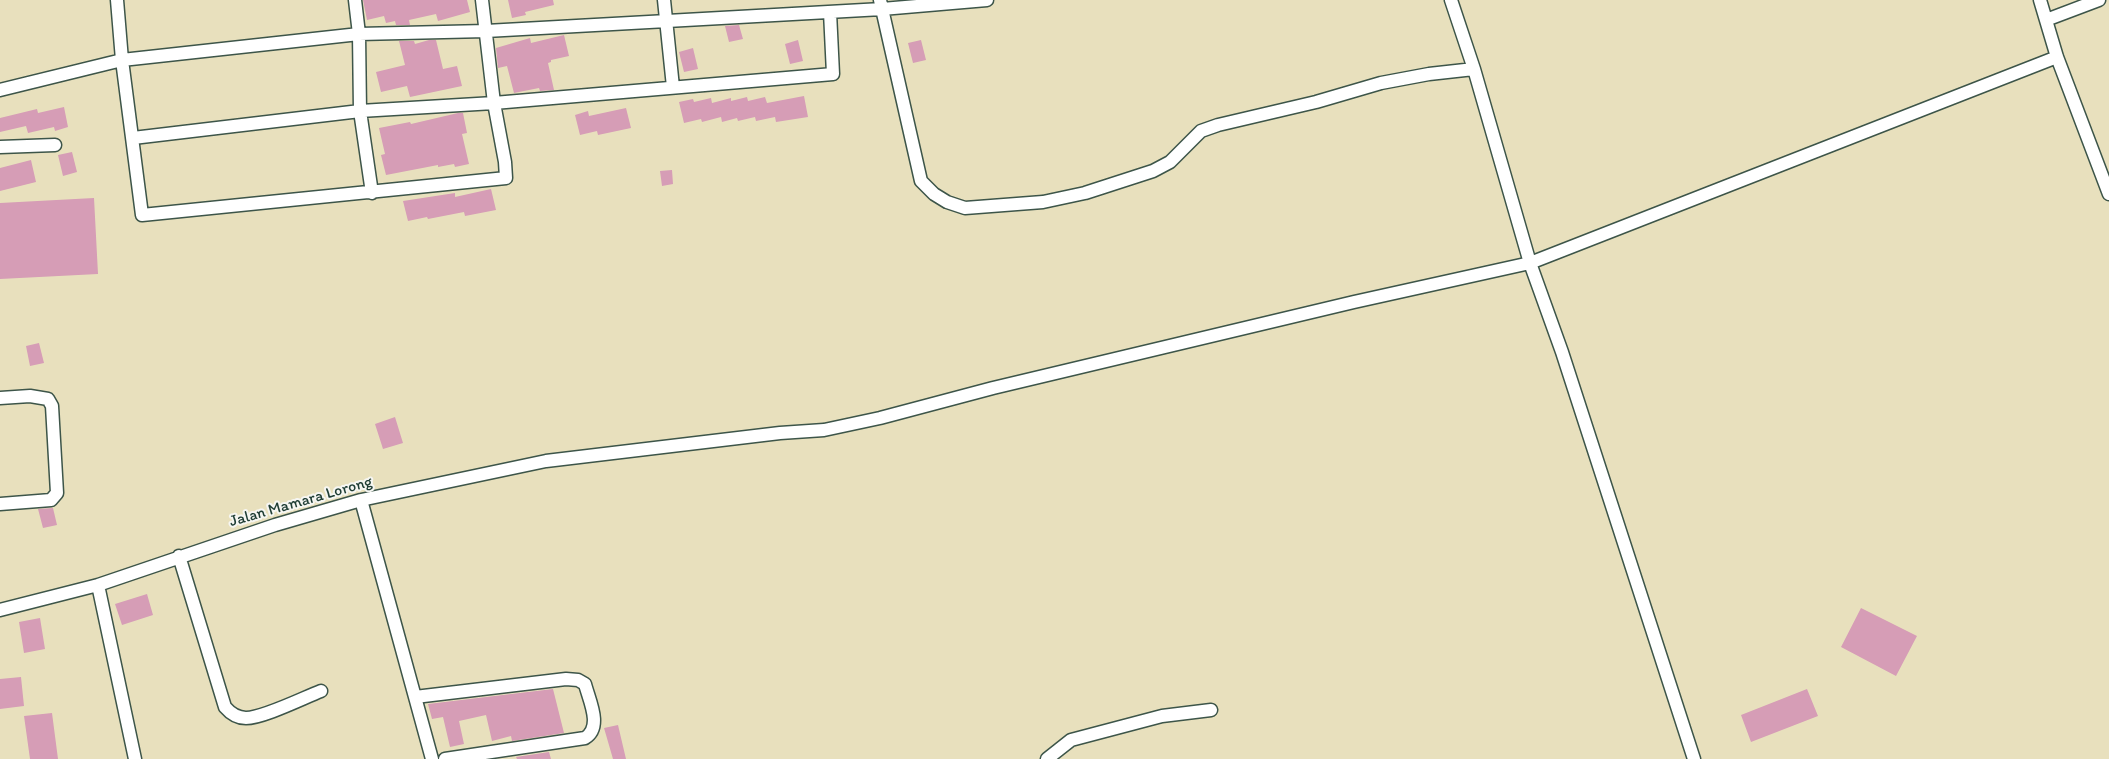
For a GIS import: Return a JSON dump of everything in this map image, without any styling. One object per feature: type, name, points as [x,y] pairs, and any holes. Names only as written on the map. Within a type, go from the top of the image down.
[{"type":"street","points":[[117,0],[122,60],[142,215],[506,178],[505,162],[494,103],[482,0]]},
{"type":"street","points":[[355,0],[359,34],[360,111],[372,193]]},
{"type":"street","points":[[664,0],[674,87]]},
{"type":"street","points":[[0,90],[122,60],[359,34],[486,31],[830,12],[881,5],[988,0]]},
{"type":"street","points":[[1451,0],[1474,69],[1530,263],[1562,352],[1694,759]]},
{"type":"street","points":[[2040,0],[2057,57],[2109,194]]},
{"type":"street","points":[[2046,20],[2099,0]]},
{"type":"street","points":[[881,5],[921,181],[934,194],[947,202],[966,208],[1043,202],[1085,193],[1153,171],[1170,162],[1201,131],[1218,124],[1316,102],[1381,83],[1428,74],[1474,69]]},
{"type":"street","points":[[133,138],[360,111],[494,103],[833,74],[830,12]]},
{"type":"street","name":"Jalan Mamara Lorong","points":[[0,610],[98,585],[179,556],[361,500],[546,461],[824,430],[1345,304],[1530,263],[2057,57]]},
{"type":"street","points":[[0,147],[55,145]]},
{"type":"street","points":[[0,398],[38,397],[48,399],[52,406],[57,493],[51,500],[0,504]]},
{"type":"street","points":[[361,500],[432,759]]},
{"type":"street","points":[[179,556],[225,707],[229,711],[234,715],[246,718],[258,716],[321,691]]},
{"type":"street","points":[[98,585],[135,759]]},
{"type":"street","points":[[415,697],[566,679],[578,680],[585,684],[594,725],[591,734],[585,738],[445,759]]},
{"type":"street","points":[[1047,759],[1071,740],[1162,716],[1211,710]]},
{"type":"building","points":[[363,0],[467,0],[470,12],[438,21],[436,14],[409,20],[410,25],[396,25],[395,21],[386,23],[384,16],[367,20]]},
{"type":"building","points":[[508,0],[553,0],[554,5],[525,12],[526,15],[512,18]]},
{"type":"building","points":[[739,25],[743,39],[729,42],[725,26]]},
{"type":"building","points":[[564,35],[569,56],[551,60],[548,63],[554,90],[540,91],[539,88],[514,93],[507,66],[498,68],[496,48],[530,38],[531,43]]},
{"type":"building","points":[[436,40],[443,69],[457,66],[462,86],[410,97],[407,86],[381,92],[376,72],[405,65],[399,41],[414,41],[415,44]]},
{"type":"building","points":[[798,40],[803,61],[790,64],[785,44]]},
{"type":"building","points":[[921,40],[926,60],[913,63],[908,43]]},
{"type":"building","points":[[693,48],[698,69],[684,72],[679,52]]},
{"type":"building","points":[[804,96],[808,117],[776,122],[775,117],[756,121],[755,117],[738,121],[737,118],[722,122],[721,117],[702,122],[701,119],[684,123],[679,102],[693,99],[694,102],[711,98],[712,103],[731,98],[731,101],[747,97],[748,101],[765,97],[767,103]]},
{"type":"building","points":[[64,107],[68,127],[55,131],[54,127],[28,133],[26,126],[0,132],[0,118],[37,109],[38,113]]},
{"type":"building","points":[[626,108],[631,128],[598,135],[597,131],[580,135],[575,115],[588,111],[589,116]]},
{"type":"building","points":[[463,113],[467,133],[462,134],[469,164],[455,167],[454,164],[438,167],[438,165],[386,175],[381,155],[385,154],[379,128],[410,122],[411,124]]},
{"type":"building","points":[[72,152],[77,172],[63,176],[58,155]]},
{"type":"building","points":[[31,160],[36,182],[0,191],[0,168]]},
{"type":"building","points":[[672,170],[673,184],[662,186],[660,171]]},
{"type":"building","points":[[491,189],[496,210],[465,216],[464,212],[408,221],[403,201],[455,193],[455,197]]},
{"type":"building","points":[[94,198],[98,274],[0,279],[0,203]]},
{"type":"building","points":[[39,343],[44,363],[30,366],[26,346]]},
{"type":"building","points":[[395,417],[403,443],[383,449],[375,424]]},
{"type":"building","points":[[53,508],[57,525],[43,528],[38,509]]},
{"type":"building","points":[[147,594],[153,615],[122,625],[115,604]]},
{"type":"building","points":[[1861,608],[1917,636],[1896,676],[1841,647]]},
{"type":"building","points":[[40,618],[45,649],[24,653],[19,622]]},
{"type":"building","points":[[21,677],[24,706],[0,709],[0,679]]},
{"type":"building","points":[[553,689],[564,733],[512,741],[511,736],[492,741],[486,715],[459,721],[464,744],[450,747],[443,717],[432,719],[428,704]]},
{"type":"building","points":[[1807,689],[1818,716],[1751,742],[1741,715]]},
{"type":"building","points":[[52,713],[58,759],[30,759],[24,716]]},
{"type":"building","points":[[618,725],[626,759],[613,759],[604,728]]},
{"type":"building","points":[[549,752],[551,759],[517,759],[516,757]]}]
